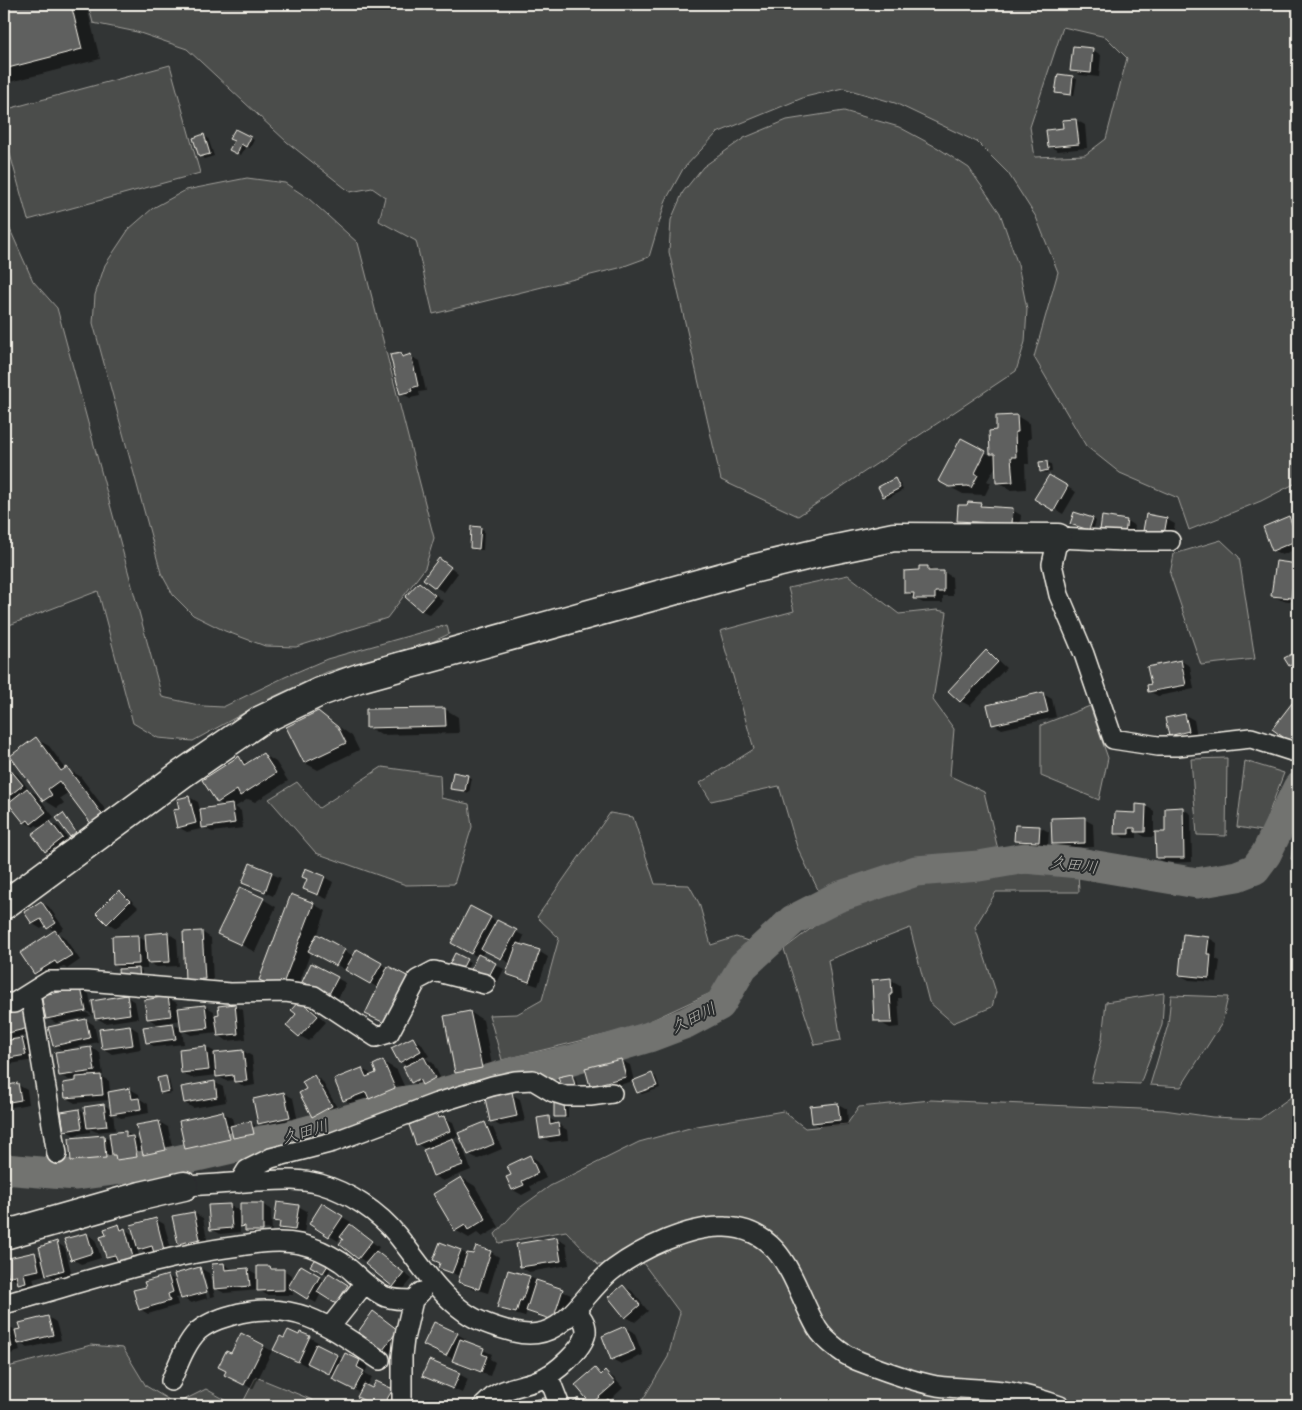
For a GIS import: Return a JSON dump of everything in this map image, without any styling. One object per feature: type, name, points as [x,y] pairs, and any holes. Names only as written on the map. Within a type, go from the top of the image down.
[{"type":"street","points":[[4,905],[182,774],[259,720],[320,692],[358,678],[748,570],[894,537],[1058,538],[1123,542],[1170,541]]},
{"type":"street","points":[[1058,538],[1052,564],[1059,595],[1084,654],[1113,739],[1158,746],[1177,746],[1251,738],[1295,752]]},
{"type":"street","points":[[4,1002],[14,1003],[49,981],[87,982],[230,993],[286,992],[314,996],[376,1037],[389,1033],[417,980],[434,971],[484,984]]},
{"type":"street","points":[[30,992],[57,1154]]},
{"type":"street","points":[[239,1182],[247,1170],[271,1158],[333,1142],[437,1103],[492,1086],[533,1080],[553,1092],[566,1096],[590,1096],[612,1093]]},
{"type":"street","points":[[4,1235],[184,1186],[292,1179],[321,1184],[343,1194],[377,1215],[396,1234],[431,1280],[467,1314],[482,1322],[518,1333],[532,1335],[542,1334],[562,1322],[612,1270],[644,1252],[675,1237],[705,1228],[721,1226],[738,1228],[763,1239],[776,1250],[789,1268],[818,1330],[842,1353],[906,1378],[934,1385],[959,1389],[1012,1392],[1060,1406]]},
{"type":"street","points":[[4,1304],[204,1250],[266,1242],[297,1243],[324,1252],[341,1262],[385,1296],[399,1300],[412,1300]]},
{"type":"street","points":[[402,1405],[402,1356],[407,1321],[412,1300],[431,1280]]},
{"type":"street","points":[[330,1327],[365,1282]]},
{"type":"street","points":[[171,1382],[187,1346],[198,1332],[210,1323],[226,1317],[264,1310],[284,1310],[302,1315],[330,1327],[380,1360]]},
{"type":"street","points":[[483,1406],[495,1396],[512,1388],[541,1379],[568,1360],[581,1345],[586,1334],[582,1318],[575,1310]]},
{"type":"street","points":[[548,1375],[560,1406]]},
{"type":"shaded area","points":[[88,4],[1298,4],[1298,358],[1295,360],[1294,433],[1298,435],[1298,482],[1261,501],[1189,530],[1178,498],[1120,473],[1086,446],[1034,357],[1058,272],[1036,217],[1008,173],[977,142],[895,103],[843,88],[805,97],[717,133],[683,169],[666,200],[649,257],[619,268],[433,314],[416,241],[379,221],[385,197],[372,188],[350,192],[287,142],[187,49],[137,32],[93,23]],"holes":[[[1063,27],[1106,37],[1127,58],[1106,139],[1085,155],[1035,157],[1030,127]]]},
{"type":"shaded area","points":[[170,65],[200,173],[28,220],[4,132],[4,110]]},
{"type":"shaded area","points":[[844,111],[899,127],[938,148],[969,168],[1000,213],[1018,265],[1027,309],[1025,342],[1016,371],[798,516],[721,480],[669,252],[671,220],[683,192],[703,167],[744,138],[787,120]]},
{"type":"shaded area","points":[[247,178],[285,183],[308,198],[358,243],[434,538],[425,568],[387,618],[296,647],[265,646],[225,631],[193,615],[173,595],[161,573],[93,323],[95,295],[105,265],[129,229],[153,208],[186,190]]},
{"type":"shaded area","points":[[4,216],[33,281],[57,308],[162,697],[203,706],[223,707],[327,659],[447,625],[449,634],[432,642],[327,672],[271,698],[193,741],[158,738],[133,723],[98,591],[4,627]]},
{"type":"shaded area","points":[[1221,540],[1239,557],[1255,659],[1201,665],[1170,574],[1174,554]]},
{"type":"shaded area","points":[[848,575],[899,614],[937,610],[947,612],[933,700],[954,729],[950,776],[984,792],[1004,874],[1078,870],[1079,892],[996,892],[975,927],[996,992],[992,1007],[953,1023],[929,1002],[910,928],[828,960],[841,1040],[815,1045],[784,949],[830,914],[797,847],[779,786],[711,801],[700,783],[754,749],[720,631],[794,611],[788,588]]},
{"type":"shaded area","points":[[1090,706],[1108,758],[1099,800],[1041,776],[1041,725]]},
{"type":"shaded area","points":[[1227,758],[1226,836],[1197,835],[1191,759]]},
{"type":"shaded area","points":[[1245,761],[1284,773],[1262,831],[1237,827]]},
{"type":"shaded area","points":[[382,767],[440,775],[441,798],[469,804],[472,827],[454,884],[406,885],[316,853],[269,799],[297,782],[319,808]]},
{"type":"shaded area","points":[[610,813],[633,817],[655,884],[689,885],[699,903],[711,945],[736,937],[748,941],[717,990],[637,1027],[502,1060],[489,1015],[517,1014],[542,1000],[559,938],[537,917]]},
{"type":"shaded area","points":[[1298,829],[1298,863],[1291,859],[1294,834]]},
{"type":"shaded area","points":[[1164,993],[1162,1025],[1140,1084],[1091,1082],[1102,1039],[1106,1002]]},
{"type":"shaded area","points":[[1171,995],[1228,997],[1222,1023],[1181,1087],[1150,1085],[1168,1025]]},
{"type":"shaded area","points":[[1298,1092],[1298,1406],[639,1406],[668,1357],[680,1313],[643,1263],[598,1265],[566,1231],[499,1243],[495,1234],[518,1209],[550,1186],[639,1142],[697,1126],[783,1111],[805,1128],[847,1124],[859,1107],[931,1100],[1164,1110],[1212,1117],[1260,1119]]},
{"type":"shaded area","points":[[91,1345],[123,1348],[146,1386],[176,1404],[206,1389],[236,1406],[4,1406],[4,1368]]},
{"type":"shaded area","points":[[256,1377],[310,1399],[322,1406],[241,1406]]},
{"type":"building","points":[[4,4],[71,4],[82,49],[4,69]]},
{"type":"building","points":[[1073,46],[1093,48],[1091,73],[1070,71]]},
{"type":"building","points":[[1058,74],[1073,76],[1071,95],[1055,93]]},
{"type":"building","points":[[1076,119],[1079,144],[1048,147],[1046,130],[1063,128],[1062,120]]},
{"type":"building","points":[[235,129],[251,137],[246,147],[241,144],[237,154],[229,150],[234,141],[229,139]]},
{"type":"building","points":[[204,134],[210,154],[199,157],[193,138]]},
{"type":"building","points":[[401,353],[402,357],[411,354],[418,386],[411,388],[412,391],[400,394],[390,355]]},
{"type":"building","points":[[1017,415],[1018,432],[1015,432],[1016,457],[1011,457],[1013,482],[996,483],[995,454],[990,454],[989,431],[996,430],[996,416]]},
{"type":"building","points":[[961,438],[986,451],[975,473],[978,475],[971,488],[968,486],[949,487],[938,481]]},
{"type":"building","points":[[1047,461],[1048,470],[1040,472],[1039,462]]},
{"type":"building","points":[[1049,475],[1068,486],[1054,511],[1034,499]]},
{"type":"building","points":[[895,478],[900,488],[883,497],[878,487]]},
{"type":"building","points":[[968,502],[981,503],[980,506],[1013,508],[1012,524],[957,521],[958,505],[967,505]]},
{"type":"building","points":[[1074,512],[1093,518],[1089,530],[1070,524]]},
{"type":"building","points":[[1146,514],[1167,518],[1164,535],[1143,531]]},
{"type":"building","points":[[1102,516],[1127,520],[1125,534],[1100,530]]},
{"type":"building","points":[[1289,516],[1298,540],[1272,551],[1263,527]]},
{"type":"building","points":[[471,526],[481,527],[479,549],[470,548]]},
{"type":"building","points":[[439,558],[451,567],[435,588],[423,579]]},
{"type":"building","points":[[1276,561],[1298,564],[1298,576],[1294,576],[1291,598],[1271,596]]},
{"type":"building","points":[[919,566],[928,566],[928,571],[944,571],[944,592],[935,592],[935,599],[913,599],[914,593],[904,593],[904,571],[919,570]]},
{"type":"building","points":[[419,582],[435,595],[421,611],[405,597]]},
{"type":"building","points":[[986,650],[998,662],[960,702],[948,691]]},
{"type":"building","points":[[1298,651],[1298,662],[1289,666],[1284,658]]},
{"type":"building","points":[[1181,660],[1186,685],[1148,692],[1147,685],[1151,684],[1147,667]]},
{"type":"building","points":[[1043,692],[1048,712],[992,725],[987,705]]},
{"type":"building","points":[[1292,703],[1298,708],[1298,748],[1272,729]]},
{"type":"building","points":[[445,708],[446,726],[366,728],[366,709]]},
{"type":"building","points":[[318,711],[338,727],[346,743],[304,763],[286,727]]},
{"type":"building","points":[[1185,714],[1189,731],[1169,736],[1165,718]]},
{"type":"building","points":[[36,737],[61,771],[67,767],[104,817],[92,825],[59,781],[48,789],[52,795],[43,801],[10,756]]},
{"type":"building","points":[[263,753],[276,773],[240,796],[237,790],[217,803],[202,780],[239,756],[244,765]]},
{"type":"building","points":[[9,768],[23,785],[4,800],[4,772]]},
{"type":"building","points":[[453,772],[468,775],[465,791],[450,789]]},
{"type":"building","points":[[27,788],[46,812],[31,824],[28,820],[24,823],[8,803]]},
{"type":"building","points":[[189,796],[196,823],[177,828],[173,810],[179,809],[177,799]]},
{"type":"building","points":[[232,804],[235,823],[202,828],[200,809]]},
{"type":"building","points":[[1136,804],[1146,805],[1145,832],[1135,832],[1135,828],[1129,828],[1129,834],[1114,834],[1115,812],[1136,813]]},
{"type":"building","points":[[1183,807],[1184,858],[1156,858],[1155,832],[1165,832],[1165,808]]},
{"type":"building","points":[[63,813],[76,832],[70,837],[56,818]]},
{"type":"building","points":[[1085,817],[1085,843],[1052,844],[1051,818]]},
{"type":"building","points":[[50,821],[63,838],[45,852],[32,834]]},
{"type":"building","points":[[1015,825],[1040,826],[1039,842],[1014,841]]},
{"type":"building","points":[[250,863],[272,872],[265,892],[242,883]]},
{"type":"building","points":[[305,868],[325,876],[318,895],[303,889],[307,879],[302,877]]},
{"type":"building","points":[[240,887],[264,898],[241,945],[217,934]]},
{"type":"building","points":[[119,890],[130,901],[107,924],[96,913]]},
{"type":"building","points":[[291,894],[314,903],[281,989],[259,980]]},
{"type":"building","points":[[41,901],[56,923],[47,929],[41,919],[32,924],[24,912]]},
{"type":"building","points":[[470,906],[491,917],[471,954],[451,943]]},
{"type":"building","points":[[497,920],[517,930],[501,959],[481,949]]},
{"type":"building","points":[[55,930],[72,955],[57,964],[55,961],[34,974],[20,953]]},
{"type":"building","points":[[202,931],[205,979],[185,980],[183,932]]},
{"type":"building","points":[[168,932],[170,962],[147,963],[145,934]]},
{"type":"building","points":[[317,934],[345,949],[336,966],[308,951]]},
{"type":"building","points":[[1183,934],[1209,937],[1207,954],[1211,954],[1209,978],[1179,975]]},
{"type":"building","points":[[138,935],[139,964],[113,965],[112,936]]},
{"type":"building","points":[[517,943],[540,950],[529,982],[506,974]]},
{"type":"building","points":[[357,949],[382,963],[370,984],[345,970]]},
{"type":"building","points":[[455,953],[467,959],[461,971],[449,965]]},
{"type":"building","points":[[478,954],[496,963],[487,980],[470,970]]},
{"type":"building","points":[[311,963],[338,977],[328,996],[302,982]]},
{"type":"building","points":[[388,966],[409,977],[387,1024],[365,1014]]},
{"type":"building","points":[[139,968],[140,980],[119,981],[118,969]]},
{"type":"building","points":[[891,978],[892,1023],[880,1023],[880,1021],[874,1021],[872,980]]},
{"type":"building","points":[[59,988],[81,988],[86,1011],[46,1019],[41,995],[60,992]]},
{"type":"building","points":[[127,995],[130,1014],[95,1019],[92,1001]]},
{"type":"building","points":[[168,996],[171,1016],[147,1019],[144,1000]]},
{"type":"building","points":[[300,1000],[318,1016],[299,1037],[286,1026],[296,1014],[291,1010]]},
{"type":"building","points":[[235,1004],[238,1034],[218,1036],[215,1015],[219,1014],[218,1006]]},
{"type":"building","points":[[205,1005],[208,1028],[181,1031],[178,1008]]},
{"type":"building","points":[[24,1006],[29,1028],[4,1034],[4,1010]]},
{"type":"building","points":[[470,1011],[482,1068],[455,1073],[444,1016]]},
{"type":"building","points":[[86,1019],[90,1038],[53,1046],[48,1027]]},
{"type":"building","points":[[173,1023],[176,1039],[146,1043],[143,1027]]},
{"type":"building","points":[[130,1025],[133,1045],[102,1049],[99,1029]]},
{"type":"building","points":[[413,1037],[421,1051],[399,1063],[391,1048]]},
{"type":"building","points":[[22,1038],[26,1055],[4,1059],[4,1041]]},
{"type":"building","points":[[206,1046],[209,1070],[181,1073],[179,1049]]},
{"type":"building","points":[[91,1047],[95,1071],[59,1076],[55,1052]]},
{"type":"building","points":[[243,1050],[247,1081],[234,1082],[233,1075],[216,1077],[214,1053]]},
{"type":"building","points":[[424,1057],[435,1078],[422,1085],[419,1079],[411,1083],[403,1067]]},
{"type":"building","points":[[621,1059],[626,1077],[590,1086],[585,1068]]},
{"type":"building","points":[[383,1060],[395,1088],[369,1099],[366,1092],[343,1101],[334,1079],[362,1068],[366,1077],[376,1073],[373,1065]]},
{"type":"building","points":[[652,1073],[657,1086],[637,1093],[632,1081]]},
{"type":"building","points":[[572,1074],[576,1089],[562,1090],[558,1077]]},
{"type":"building","points":[[101,1075],[103,1095],[65,1098],[63,1083],[76,1081],[76,1077]]},
{"type":"building","points":[[314,1075],[332,1106],[312,1117],[299,1093],[306,1089],[302,1082]]},
{"type":"building","points":[[166,1076],[169,1091],[160,1093],[157,1078]]},
{"type":"building","points":[[215,1081],[217,1097],[184,1103],[181,1087]]},
{"type":"building","points":[[18,1083],[21,1100],[4,1103],[4,1086]]},
{"type":"building","points":[[130,1088],[132,1099],[139,1098],[141,1109],[111,1114],[108,1092]]},
{"type":"building","points":[[284,1092],[290,1117],[258,1124],[253,1099]]},
{"type":"building","points":[[512,1092],[517,1116],[490,1122],[485,1098]]},
{"type":"building","points":[[554,1103],[564,1103],[565,1117],[554,1117]]},
{"type":"building","points":[[838,1103],[840,1120],[812,1123],[810,1106]]},
{"type":"building","points":[[104,1104],[107,1126],[87,1128],[84,1107]]},
{"type":"building","points":[[79,1109],[82,1128],[64,1131],[61,1112]]},
{"type":"building","points":[[223,1111],[230,1139],[185,1149],[179,1121]]},
{"type":"building","points":[[437,1113],[439,1118],[444,1116],[450,1131],[416,1145],[409,1125]]},
{"type":"building","points":[[549,1116],[550,1125],[558,1123],[560,1135],[540,1138],[537,1118]]},
{"type":"building","points":[[159,1121],[166,1150],[143,1155],[136,1125]]},
{"type":"building","points":[[251,1121],[254,1134],[233,1138],[230,1126]]},
{"type":"building","points":[[485,1122],[494,1144],[468,1155],[458,1133]]},
{"type":"building","points":[[126,1131],[126,1137],[133,1136],[137,1157],[116,1160],[115,1155],[112,1155],[109,1133]]},
{"type":"building","points":[[104,1135],[106,1158],[71,1161],[69,1138]]},
{"type":"building","points":[[453,1138],[463,1165],[433,1176],[423,1150]]},
{"type":"building","points":[[530,1155],[538,1173],[522,1181],[524,1185],[512,1190],[506,1177],[511,1175],[507,1166]]},
{"type":"building","points":[[461,1177],[486,1219],[468,1230],[465,1225],[455,1231],[433,1194]]},
{"type":"building","points":[[277,1202],[299,1205],[295,1230],[279,1228],[280,1222],[274,1221]]},
{"type":"building","points":[[240,1203],[263,1203],[263,1231],[245,1231],[245,1226],[240,1227]]},
{"type":"building","points":[[322,1203],[343,1216],[329,1237],[309,1224]]},
{"type":"building","points":[[230,1204],[232,1228],[210,1230],[208,1205]]},
{"type":"building","points":[[194,1212],[200,1239],[178,1244],[172,1216]]},
{"type":"building","points":[[156,1218],[164,1250],[154,1253],[152,1246],[138,1250],[131,1225]]},
{"type":"building","points":[[119,1224],[121,1230],[125,1228],[133,1257],[118,1262],[115,1255],[106,1257],[100,1237],[106,1235],[104,1229]]},
{"type":"building","points":[[350,1224],[372,1241],[358,1259],[339,1244],[343,1239],[340,1237]]},
{"type":"building","points":[[87,1233],[93,1253],[71,1260],[64,1239]]},
{"type":"building","points":[[557,1237],[561,1261],[520,1267],[516,1244]]},
{"type":"building","points":[[57,1241],[64,1270],[46,1275],[39,1247]]},
{"type":"building","points":[[440,1242],[461,1250],[452,1273],[438,1268],[440,1263],[433,1260]]},
{"type":"building","points":[[476,1246],[491,1251],[479,1289],[458,1282],[467,1253],[473,1254]]},
{"type":"building","points":[[376,1251],[404,1273],[393,1287],[365,1264]]},
{"type":"building","points":[[35,1252],[39,1270],[24,1273],[26,1282],[18,1284],[16,1275],[8,1277],[4,1259]]},
{"type":"building","points":[[316,1257],[328,1265],[323,1273],[310,1266]]},
{"type":"building","points":[[224,1263],[225,1270],[248,1268],[250,1286],[214,1289],[212,1264]]},
{"type":"building","points":[[301,1265],[320,1276],[307,1299],[288,1287]]},
{"type":"building","points":[[257,1266],[284,1269],[284,1290],[257,1291]]},
{"type":"building","points":[[200,1267],[207,1292],[181,1299],[174,1274]]},
{"type":"building","points":[[508,1270],[530,1276],[516,1313],[497,1308]]},
{"type":"building","points":[[329,1273],[348,1285],[336,1304],[317,1292]]},
{"type":"building","points":[[168,1275],[173,1292],[168,1294],[170,1301],[139,1310],[133,1290],[146,1287],[144,1282]]},
{"type":"building","points":[[536,1280],[563,1289],[553,1320],[526,1311]]},
{"type":"building","points":[[623,1285],[640,1305],[625,1318],[608,1297]]},
{"type":"building","points":[[373,1311],[398,1330],[383,1350],[358,1332]]},
{"type":"building","points":[[48,1316],[53,1335],[18,1344],[15,1330],[21,1329],[19,1323]]},
{"type":"building","points":[[434,1322],[458,1333],[446,1356],[423,1345]]},
{"type":"building","points":[[4,1323],[12,1347],[4,1349]]},
{"type":"building","points":[[625,1326],[635,1350],[611,1360],[602,1336]]},
{"type":"building","points":[[288,1330],[299,1335],[300,1332],[310,1336],[298,1362],[273,1350],[280,1336],[284,1338]]},
{"type":"building","points":[[241,1333],[264,1345],[244,1385],[224,1375],[226,1371],[218,1367],[226,1351],[231,1353]]},
{"type":"building","points":[[460,1339],[484,1348],[482,1354],[487,1356],[481,1372],[452,1361]]},
{"type":"building","points":[[316,1344],[338,1355],[329,1374],[307,1363]]},
{"type":"building","points":[[345,1353],[360,1360],[357,1367],[364,1371],[354,1390],[332,1379]]},
{"type":"building","points":[[429,1360],[460,1373],[453,1389],[422,1376]]},
{"type":"building","points":[[595,1368],[601,1375],[605,1371],[615,1383],[591,1404],[575,1385]]},
{"type":"building","points":[[376,1381],[393,1389],[383,1406],[375,1406],[357,1397],[364,1384],[372,1388]]},
{"type":"building","points":[[549,1397],[550,1406],[535,1406],[534,1400]]},
{"type":"building","points":[[578,1398],[586,1406],[569,1406]]},
{"type":"building","points":[[608,1399],[614,1406],[599,1406]]},
{"type":"waterway","name":"久田川","points":[[4,1169],[76,1175],[167,1163],[290,1136],[380,1111],[400,1102],[426,1098],[516,1072],[569,1061],[649,1037],[686,1023],[720,1005],[743,966],[793,920],[838,897],[916,871],[979,866],[1025,858],[1079,863],[1197,883],[1237,876],[1255,869],[1266,854],[1298,788]]}]
